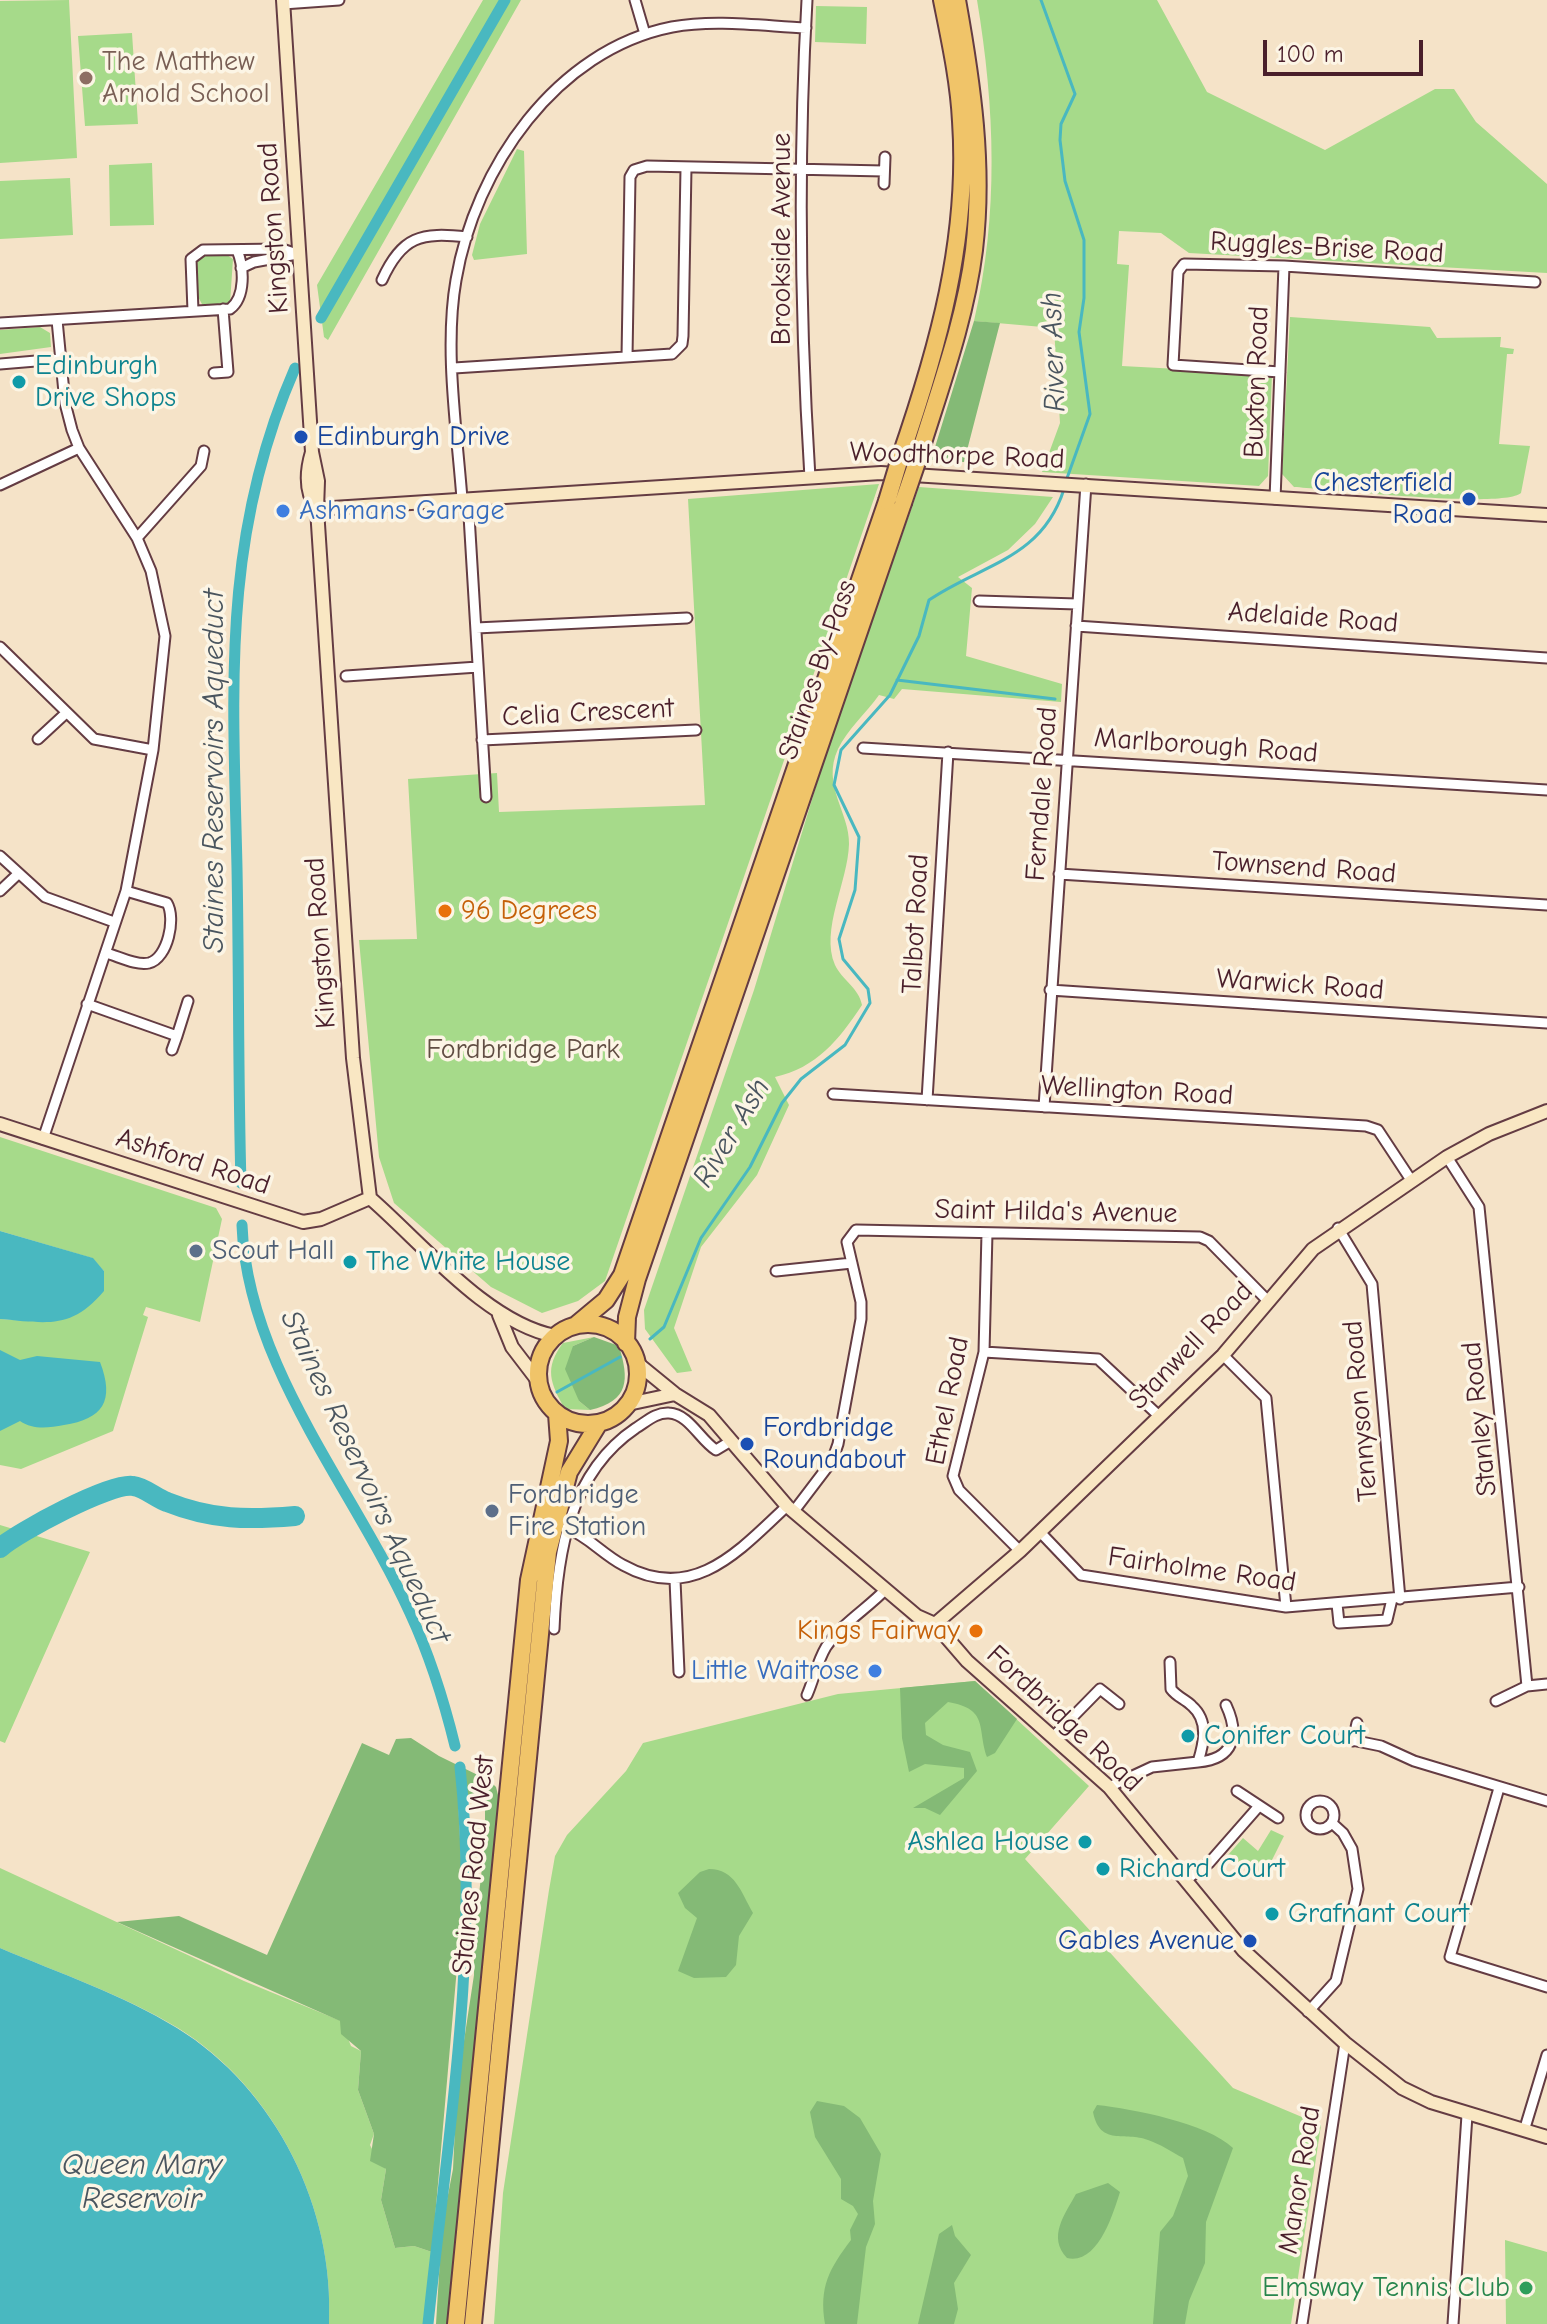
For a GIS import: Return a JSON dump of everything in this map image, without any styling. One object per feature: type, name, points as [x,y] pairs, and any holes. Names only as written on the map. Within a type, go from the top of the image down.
[{"type":"highway","name":"Staines By-Pass","points":[[908,460],[959,239],[961,120],[942,0]]},
{"type":"highway","name":"Staines By-Pass","points":[[626,1343],[627,1317],[637,1279],[908,460],[962,311],[974,250],[977,142],[957,0]]},
{"type":"highway","name":"Staines By-Pass","points":[[576,1325],[606,1300],[622,1275],[895,502]]},
{"type":"highway","points":[[576,1325],[599,1325],[626,1343],[637,1363],[638,1380],[628,1404],[620,1413],[599,1423],[575,1423],[557,1414],[543,1398],[538,1381],[539,1361],[555,1336],[576,1325]]},
{"type":"highway","name":"Staines Road West","points":[[456,2324],[529,1580],[559,1441],[557,1414]]},
{"type":"highway","name":"Staines Road West","points":[[473,2324],[548,1552],[569,1472],[599,1423]]},
{"type":"street","points":[[283,2],[339,0]]},
{"type":"street","points":[[635,0],[645,34]]},
{"type":"street","name":"Brookside Avenue","points":[[807,0],[803,169],[804,384],[810,478]]},
{"type":"street","name":"Kingston Road","points":[[283,2],[297,254],[312,452],[318,481],[317,509],[353,1058],[370,1198]]},
{"type":"street","name":"Celia Crescent","points":[[486,797],[476,628],[454,368],[454,298],[467,237],[491,181],[516,136],[584,65],[645,34],[691,25],[806,28]]},
{"type":"street","points":[[884,184],[885,157]]},
{"type":"street","points":[[627,357],[630,177],[640,167],[884,171]]},
{"type":"street","points":[[454,368],[672,354],[682,344],[686,168]]},
{"type":"street","points":[[382,280],[393,255],[415,238],[467,237]]},
{"type":"street","points":[[193,311],[191,259],[203,250],[282,249],[297,254]]},
{"type":"street","points":[[0,323],[223,309],[236,304],[241,287],[237,250]]},
{"type":"street","points":[[241,268],[254,262],[297,254]]},
{"type":"street","name":"Ruggles-Brise Road","points":[[1280,372],[1173,365],[1178,272],[1184,264],[1284,266],[1535,282]]},
{"type":"street","name":"Buxton Road","points":[[1275,499],[1284,266]]},
{"type":"street","points":[[214,373],[228,372],[223,309]]},
{"type":"street","points":[[43,1139],[126,891],[153,750],[165,636],[151,571],[137,538],[79,448],[65,403],[57,320]]},
{"type":"street","points":[[0,364],[60,359]]},
{"type":"street","points":[[0,485],[79,448]]},
{"type":"street","points":[[137,538],[201,466],[204,451]]},
{"type":"street","name":"Woodthorpe Road","points":[[317,509],[881,473],[1547,515]]},
{"type":"street","name":"Ferndale Road","points":[[1044,1107],[1076,626],[1073,483]]},
{"type":"street","points":[[979,601],[1019,605],[1077,604]]},
{"type":"street","points":[[476,628],[687,618]]},
{"type":"street","name":"Adelaide Road","points":[[1076,626],[1547,658]]},
{"type":"street","points":[[0,647],[65,714],[94,739],[153,750]]},
{"type":"street","name":"Celia Crescent","points":[[346,676],[478,667]]},
{"type":"street","points":[[38,739],[65,714]]},
{"type":"street","name":"Celia Crescent","points":[[482,740],[696,730]]},
{"type":"street","name":"Marlborough Road","points":[[863,748],[1547,790]]},
{"type":"street","name":"Talbot Road","points":[[927,1100],[948,752]]},
{"type":"street","points":[[0,856],[45,897],[114,922]]},
{"type":"street","points":[[0,891],[18,874]]},
{"type":"street","name":"Townsend Road","points":[[1059,874],[1547,905]]},
{"type":"street","points":[[106,953],[148,963],[161,955],[172,919],[167,903],[126,891]]},
{"type":"street","name":"Warwick Road","points":[[1050,990],[1547,1023]]},
{"type":"street","points":[[172,1050],[188,1001]]},
{"type":"street","points":[[87,1004],[177,1036]]},
{"type":"street","name":"Wellington Road","points":[[833,1094],[1366,1126],[1378,1130],[1411,1180]]},
{"type":"street","name":"Stanwell Road","points":[[935,1624],[1020,1551],[1223,1355],[1313,1249],[1338,1228],[1447,1157],[1489,1134],[1547,1111]]},
{"type":"street","name":"Ashford Road","points":[[0,1124],[303,1222],[321,1219],[370,1198]]},
{"type":"street","name":"Stanley Road","points":[[1447,1157],[1479,1207],[1527,1686]]},
{"type":"street","points":[[370,1198],[499,1315],[530,1330],[555,1336]]},
{"type":"street","name":"Tennyson Road","points":[[1338,1228],[1372,1284],[1396,1599]]},
{"type":"street","name":"Saint Hilda's Avenue","points":[[852,1263],[847,1242],[850,1234],[864,1229],[1200,1237],[1209,1241],[1268,1301]]},
{"type":"street","name":"Ethel Road","points":[[987,1233],[984,1352],[953,1476],[959,1490],[1020,1551]]},
{"type":"street","points":[[566,1528],[582,1534],[622,1565],[650,1576],[675,1580],[709,1571],[737,1552],[790,1508],[832,1461],[838,1444],[861,1319],[852,1263],[776,1271]]},
{"type":"street","points":[[499,1315],[512,1347],[538,1381]]},
{"type":"street","points":[[984,1352],[1098,1359],[1158,1415]]},
{"type":"street","points":[[1223,1355],[1266,1398],[1286,1607]]},
{"type":"street","name":"Fordbridge Road","points":[[637,1363],[675,1394],[709,1415],[790,1508],[917,1616],[935,1624],[967,1661],[1109,1787],[1243,1950],[1308,2012],[1402,2088],[1467,2115],[1547,2137]]},
{"type":"street","points":[[628,1404],[675,1394]]},
{"type":"street","points":[[554,1629],[566,1528],[585,1483],[616,1443],[658,1414],[671,1412],[681,1417],[716,1450],[731,1441]]},
{"type":"street","name":"Fairholme Road","points":[[1040,1532],[1081,1575],[1286,1607],[1519,1587]]},
{"type":"street","points":[[675,1580],[679,1672]]},
{"type":"street","points":[[812,1690],[827,1646],[853,1616],[871,1605],[886,1589]]},
{"type":"street","points":[[1337,1604],[1339,1623],[1387,1620],[1396,1599]]},
{"type":"street","points":[[1170,1662],[1171,1689],[1193,1706],[1203,1723],[1203,1744],[1198,1762]]},
{"type":"street","points":[[1496,1701],[1527,1686],[1547,1684]]},
{"type":"street","points":[[1054,1736],[1096,1685],[1119,1704]]},
{"type":"street","points":[[1109,1787],[1152,1767],[1216,1761],[1227,1752],[1233,1739],[1234,1721],[1226,1705]]},
{"type":"street","points":[[1353,1741],[1357,1723]]},
{"type":"street","points":[[1342,1738],[1381,1746],[1414,1761],[1547,1801]]},
{"type":"street","points":[[1499,1788],[1450,1957],[1547,1987]]},
{"type":"street","points":[[1237,1791],[1278,1818]]},
{"type":"street","points":[[1186,1880],[1209,1863],[1259,1806]]},
{"type":"street","points":[[1308,2012],[1336,1981],[1358,1889],[1352,1849],[1343,1833],[1332,1823]]},
{"type":"street","name":"Manor Road","points":[[1302,2324],[1345,2043]]},
{"type":"street","points":[[1524,2131],[1547,2055]]},
{"type":"street","points":[[1453,2324],[1467,2115]]},
{"type":"green space","points":[[69,0],[77,158],[0,163],[0,1]]},
{"type":"green space","points":[[483,0],[521,0],[328,340],[324,337],[317,285]]},
{"type":"green space","points":[[977,0],[1157,0],[1207,92],[1325,150],[1435,89],[1454,89],[1476,122],[1547,184],[1547,273],[1189,253],[1161,233],[1119,231],[1117,264],[1129,265],[1122,366],[1272,374],[1268,476],[1259,486],[1042,472],[1060,423],[1054,328],[974,321],[988,241],[992,161],[988,81]]},
{"type":"green space","points":[[816,6],[867,7],[866,44],[815,42]]},
{"type":"green space","points":[[132,33],[138,124],[85,126],[78,36]]},
{"type":"green space","points":[[517,149],[524,151],[527,254],[474,260],[472,255],[480,224]]},
{"type":"green space","points":[[152,163],[154,225],[110,226],[109,165]]},
{"type":"green space","points":[[70,178],[73,235],[0,239],[0,181]]},
{"type":"green space","points":[[201,255],[227,255],[233,259],[230,303],[203,306],[196,293],[194,263]]},
{"type":"green space","points":[[1290,317],[1430,327],[1437,338],[1501,337],[1500,347],[1514,349],[1513,354],[1507,354],[1499,444],[1530,446],[1521,493],[1508,497],[1450,499],[1294,487],[1282,474]]},
{"type":"green space","points":[[974,321],[1000,323],[964,462],[931,460]]},
{"type":"green space","points":[[40,327],[50,333],[51,347],[0,354],[0,330]]},
{"type":"green space","name":"Fordbridge Park","points":[[879,484],[605,1281],[578,1301],[542,1313],[491,1287],[394,1203],[379,1157],[359,940],[417,939],[408,779],[497,773],[499,812],[705,805],[688,499]]},
{"type":"green space","points":[[919,487],[1053,497],[1035,524],[1008,550],[958,577],[972,588],[966,656],[1062,684],[1061,702],[902,689],[894,699],[879,695],[842,742],[834,762],[833,775],[849,844],[833,921],[831,951],[835,965],[858,994],[862,1005],[825,1051],[803,1067],[775,1077],[789,1105],[757,1175],[701,1247],[674,1328],[692,1371],[677,1373],[645,1329],[644,1310],[754,990],[828,747]]},
{"type":"green space","points":[[0,1137],[216,1208],[222,1219],[200,1322],[146,1307],[143,1315],[148,1317],[113,1431],[21,1469],[0,1465],[0,1319],[28,1321],[104,1271],[92,1258],[0,1231]]},
{"type":"green space","points":[[594,1337],[573,1346],[579,1401],[590,1410],[565,1409],[551,1376],[553,1360],[563,1343]]},
{"type":"green space","points":[[594,1337],[619,1346],[625,1378],[613,1401],[590,1410],[579,1401],[565,1369],[573,1346]]},
{"type":"green space","points":[[0,1525],[90,1552],[5,1743],[0,1741]]},
{"type":"green space","points":[[975,1681],[1089,1786],[1025,1859],[1233,2088],[1321,2125],[1291,2324],[494,2324],[503,2193],[555,1856],[567,1835],[626,1771],[643,1743],[838,1694]]},
{"type":"green space","points":[[975,1681],[1017,1719],[995,1753],[987,1757],[976,1715],[970,1709],[948,1702],[925,1723],[926,1735],[943,1745],[970,1752],[977,1771],[940,1815],[925,1808],[913,1808],[964,1778],[964,1768],[925,1764],[909,1772],[902,1738],[900,1688]]},
{"type":"green space","points":[[411,1738],[439,1756],[490,1781],[496,1787],[500,1803],[448,2324],[436,2324],[442,2226],[453,2169],[457,2087],[474,1975],[474,1940],[485,1840],[485,1808],[480,1792],[458,1798],[463,1899],[432,2252],[414,2246],[395,2248],[381,2200],[386,2169],[370,2161],[374,2134],[358,2090],[361,2051],[341,2034],[340,2021],[117,1922],[179,1916],[267,1955],[362,1743],[389,1755],[396,1739]]},
{"type":"green space","points":[[1271,1830],[1284,1836],[1262,1880],[1228,1855],[1243,1838],[1258,1851]]},
{"type":"green space","points":[[0,1868],[244,1981],[341,2021],[351,2046],[361,2051],[358,2090],[374,2134],[370,2145],[379,2163],[386,2169],[381,2200],[395,2248],[414,2246],[432,2252],[425,2324],[329,2324],[328,2281],[322,2238],[310,2196],[270,2118],[244,2084],[213,2054],[178,2028],[113,1995],[0,1948]]},
{"type":"green space","points":[[709,1869],[731,1877],[753,1913],[739,1936],[736,1965],[726,1977],[694,1978],[678,1971],[697,1918],[685,1908],[678,1893],[700,1872]]},
{"type":"green space","points":[[817,2101],[844,2106],[860,2118],[881,2154],[873,2201],[875,2224],[866,2247],[857,2324],[825,2324],[823,2299],[828,2279],[851,2240],[850,2230],[858,2214],[853,2206],[841,2199],[841,2179],[815,2137],[810,2112]]},
{"type":"green space","points":[[1097,2105],[1188,2124],[1233,2148],[1206,2222],[1205,2263],[1189,2301],[1185,2324],[1153,2324],[1160,2232],[1173,2216],[1188,2176],[1183,2158],[1148,2140],[1107,2134],[1096,2123],[1093,2112]]},
{"type":"green space","points":[[1108,2183],[1120,2192],[1102,2236],[1087,2254],[1067,2258],[1058,2242],[1058,2234],[1067,2209],[1076,2194]]},
{"type":"green space","points":[[952,2225],[955,2236],[971,2255],[954,2283],[958,2309],[954,2324],[918,2324],[939,2234]]},
{"type":"green space","name":"Elmsway Tennis Club","points":[[1505,2240],[1547,2252],[1547,2324],[1506,2324]]},
{"type":"water","points":[[0,1231],[93,1258],[104,1271],[104,1291],[92,1304],[69,1318],[45,1322],[0,1319]]},
{"type":"water","points":[[0,1350],[20,1360],[37,1356],[100,1362],[106,1387],[102,1406],[96,1413],[77,1422],[41,1428],[20,1421],[0,1431]]},
{"type":"water","name":"Queen Mary Reservoir","points":[[0,1948],[156,2016],[212,2054],[243,2084],[270,2118],[310,2196],[322,2238],[328,2281],[329,2324],[0,2324]]},
{"type":"waterway","name":"Staines Reservoirs Aqueduct","points":[[321,318],[505,0]]},
{"type":"waterway","name":"River Ash","points":[[1041,0],[1075,94],[1061,124],[1060,140],[1065,181],[1084,240],[1084,298],[1079,332],[1090,414],[1066,481]]},
{"type":"waterway","name":"Staines Reservoirs Aqueduct","points":[[241,1183],[234,738],[237,614],[243,553],[254,492],[271,431],[295,368]]},
{"type":"waterway","name":"River Ash","points":[[650,1339],[664,1327],[701,1238],[750,1167],[782,1103],[801,1079],[845,1045],[870,1003],[868,989],[843,959],[839,939],[855,890],[859,837],[834,785],[841,750],[890,695],[919,636],[929,600],[1026,545],[1054,512],[1064,489]]},
{"type":"waterway","points":[[897,680],[1055,699]]},
{"type":"waterway","name":"Staines Reservoirs Aqueduct","points":[[242,1225],[248,1277],[262,1328],[307,1425],[410,1613],[436,1679],[455,1746]]},
{"type":"waterway","name":"River Ash","points":[[557,1392],[620,1357]]},
{"type":"waterway","name":"River Ash","points":[[0,1548],[65,1510],[122,1487],[137,1487],[183,1508],[215,1515],[246,1518],[295,1516]]},
{"type":"waterway","name":"Staines Reservoirs Aqueduct","points":[[428,2324],[452,2116],[464,1975],[465,1836],[460,1767]]},
{"type":"place","name":"The Matthew Arnold School","points":[[86,78]]},
{"type":"place","name":"Edinburgh Drive Shops","points":[[19,382]]},
{"type":"place","name":"Edinburgh Drive","points":[[301,437]]},
{"type":"place","name":"Chesterfield Road","points":[[1469,499]]},
{"type":"place","name":"Ashmans Garage","points":[[283,511]]},
{"type":"place","name":"96 Degrees","points":[[445,911]]},
{"type":"place","name":"Scout Hall","points":[[196,1251]]},
{"type":"place","name":"The White House","points":[[350,1262]]},
{"type":"place","name":"Fordbridge Roundabout","points":[[747,1444]]},
{"type":"place","name":"Fordbridge Fire Station","points":[[492,1511]]},
{"type":"place","name":"Kings Fairway","points":[[976,1631]]},
{"type":"place","name":"Little Waitrose","points":[[875,1671]]},
{"type":"place","name":"Conifer Court","points":[[1188,1736]]},
{"type":"place","name":"Ashlea House","points":[[1085,1842]]},
{"type":"place","name":"Richard Court","points":[[1103,1869]]},
{"type":"place","name":"Grafnant Court","points":[[1272,1914]]},
{"type":"place","name":"Gables Avenue","points":[[1250,1941]]},
{"type":"place","name":"Elmsway Tennis Club","points":[[1526,2288]]}]
